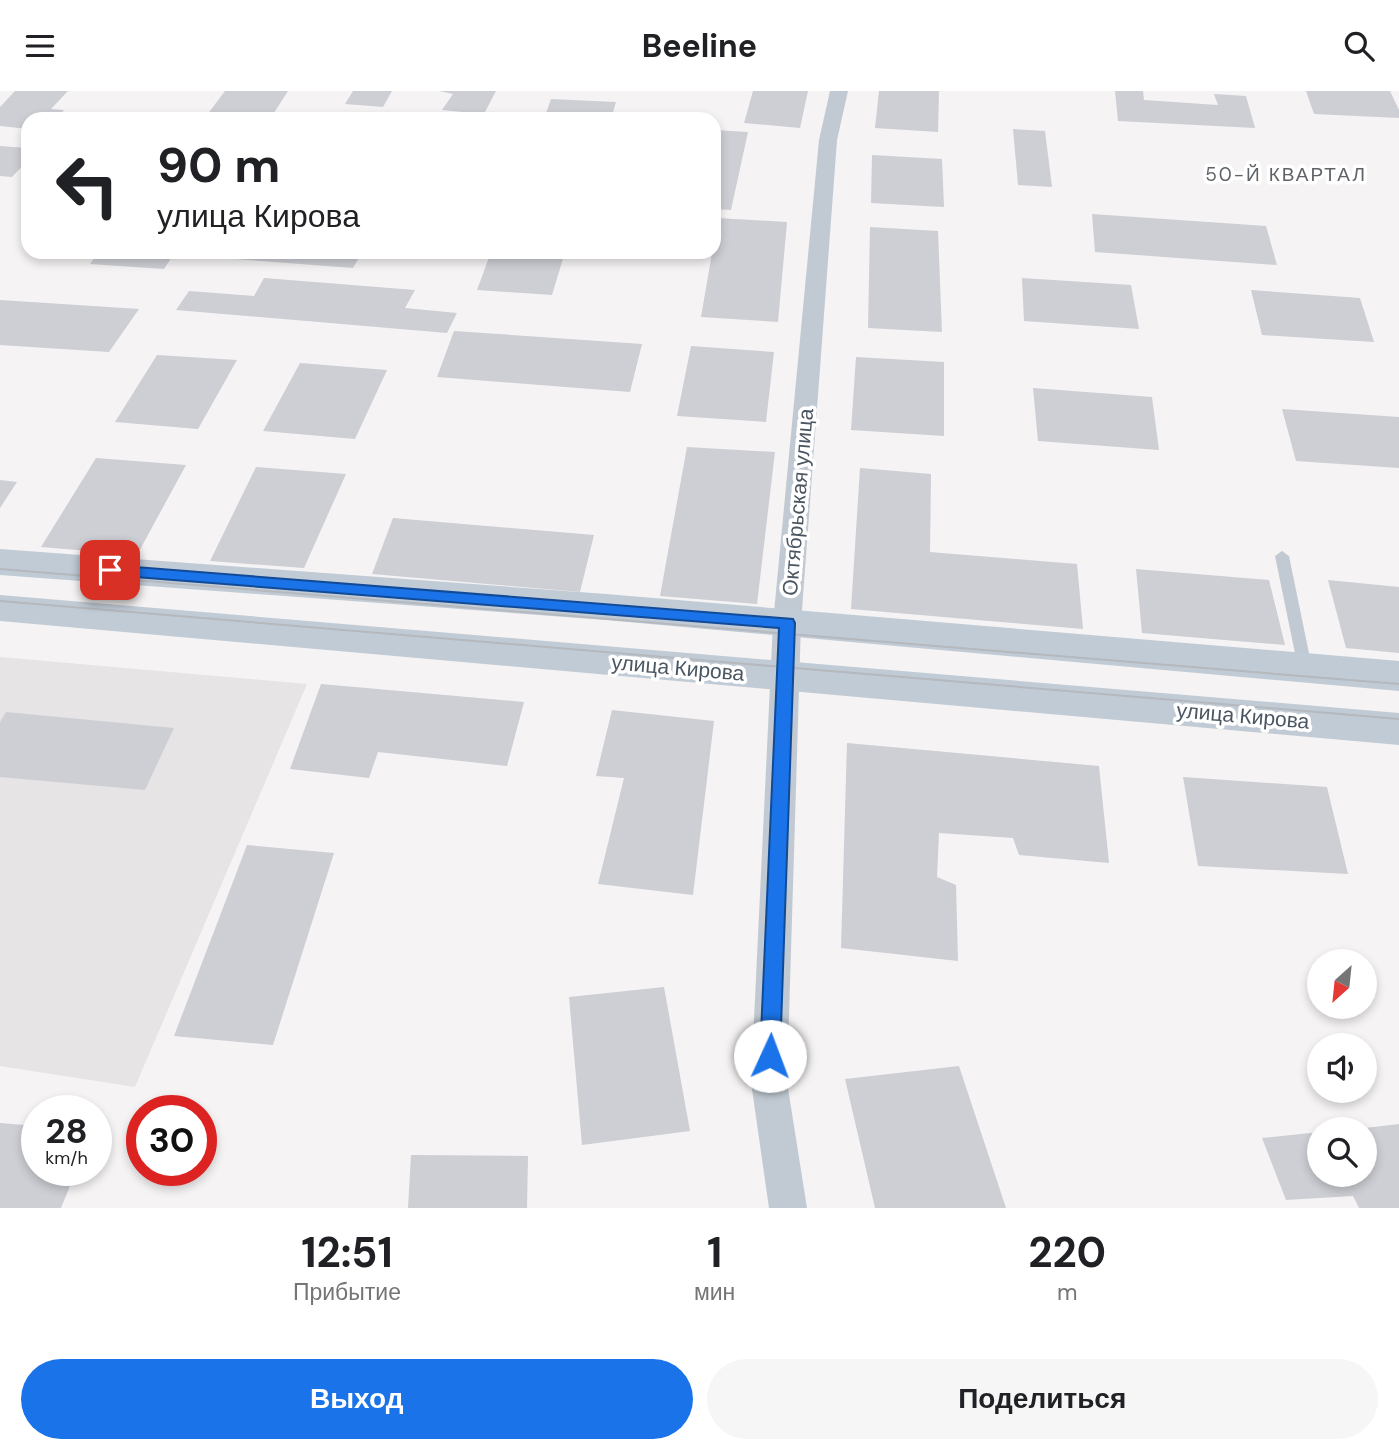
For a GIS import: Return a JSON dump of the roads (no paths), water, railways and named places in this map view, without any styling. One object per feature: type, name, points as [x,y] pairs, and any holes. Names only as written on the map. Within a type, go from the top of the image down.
[{"type":"street","name":"Октябрьская улица","points":[[788,1208],[769,1082],[787,623],[828,140],[839,91]]},
{"type":"street","points":[[0,562],[787,623],[1399,676]]},
{"type":"street","name":"улица Кирова","points":[[0,608],[1399,729]]},
{"type":"lane","points":[[1282,556],[1305,668]]},
{"type":"tram line","points":[[0,569],[1399,684]]},
{"type":"tram line","points":[[0,601],[1399,719]]},
{"type":"district","name":"50-Й КВАРТАЛ","points":[[1286,174]]}]
